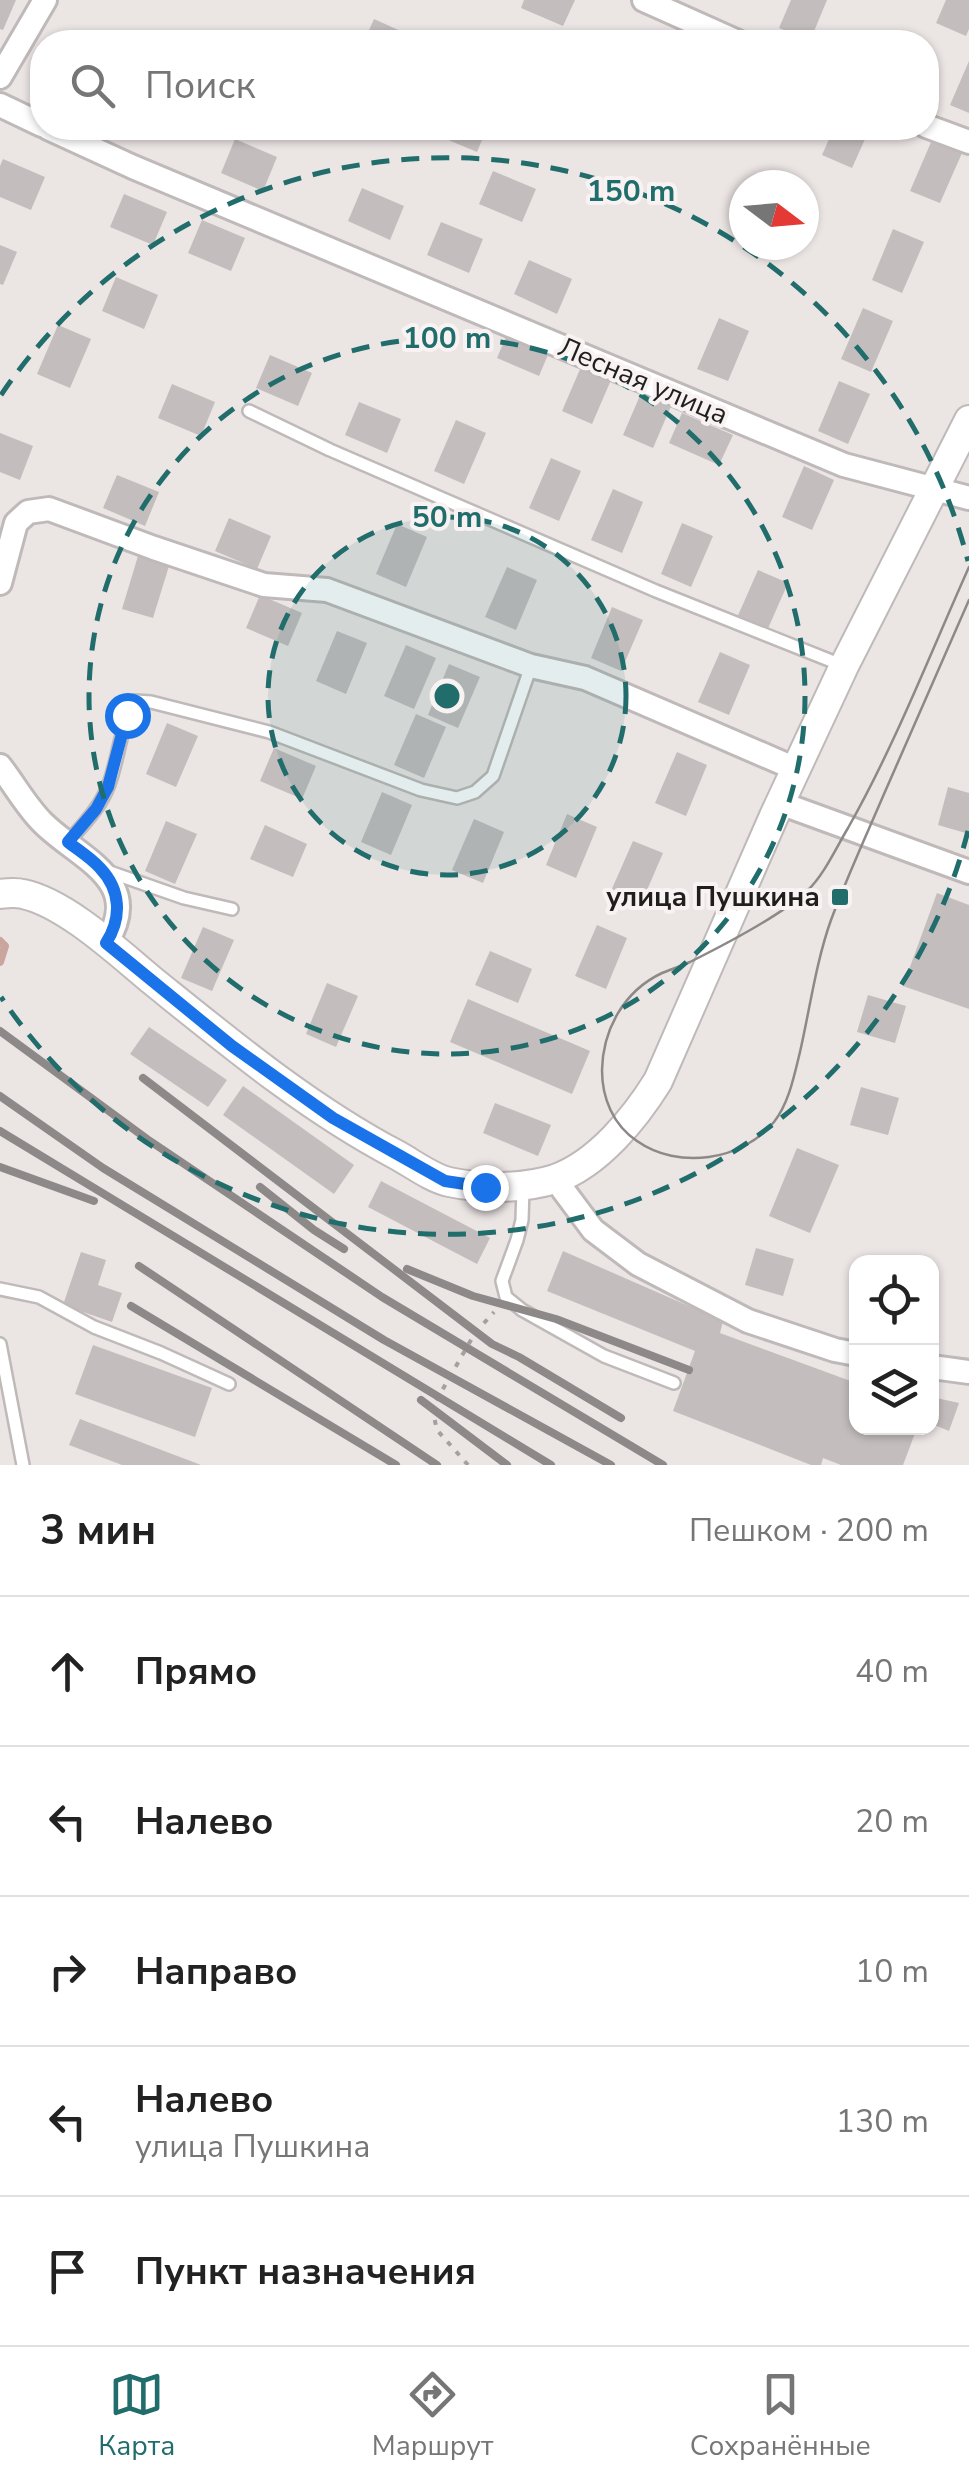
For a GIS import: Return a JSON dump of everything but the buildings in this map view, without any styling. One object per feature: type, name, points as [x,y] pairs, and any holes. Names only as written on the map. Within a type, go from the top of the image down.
[{"type":"street","points":[[0,77],[44,0]]},
{"type":"street","points":[[644,0],[711,30]]},
{"type":"street","name":"Лесная улица","points":[[0,106],[30,119]]},
{"type":"street","points":[[939,131],[969,142]]},
{"type":"street","name":"Лесная улица","points":[[75,140],[844,465],[969,498]]},
{"type":"street","points":[[0,894],[20,893],[40,899],[78,921],[232,1046],[333,1118],[445,1181],[485,1187],[555,1178],[585,1163],[623,1128],[638,1113],[658,1081],[780,802],[969,420]]},
{"type":"street","points":[[0,583],[16,523],[28,512],[49,509],[264,584],[328,590],[531,666],[585,678],[796,768]]},
{"type":"street","points":[[0,766],[42,822],[102,869],[116,894],[118,918],[106,943]]},
{"type":"street","points":[[780,802],[969,872]]},
{"type":"street","points":[[555,1178],[593,1230],[638,1264],[748,1321],[849,1353]]},
{"type":"street","points":[[939,1369],[969,1372]]},
{"type":"lane","points":[[248,411],[656,591],[844,666]]},
{"type":"lane","points":[[68,842],[96,809],[108,787],[134,702],[151,702],[269,732],[421,790],[457,798],[475,792],[493,776],[531,666]]},
{"type":"lane","points":[[102,869],[184,898],[232,909]]},
{"type":"lane","points":[[523,1184],[518,1240],[502,1281],[506,1296],[522,1310],[604,1356],[674,1383]]},
{"type":"lane","points":[[0,1289],[39,1297],[94,1326],[229,1384]]},
{"type":"lane","points":[[0,1344],[23,1465]]},
{"type":"path","points":[[468,1465],[437,1430],[432,1408],[475,1333],[506,1296]]},
{"type":"waterway","points":[[0,941],[5,946],[0,962]]},
{"type":"tram line","points":[[969,567],[865,797],[813,885],[752,930],[649,981],[618,1013],[606,1040],[603,1080],[615,1119],[637,1141],[671,1156],[709,1157],[745,1145],[761,1135],[779,1115],[793,1080],[831,920],[969,600]]},
{"type":"railway","points":[[0,1031],[147,1139],[382,1297],[663,1465]]},
{"type":"railway","points":[[143,1078],[492,1344],[621,1418]]},
{"type":"railway","points":[[0,1096],[103,1168],[384,1340],[611,1465]]},
{"type":"railway","points":[[0,1131],[551,1465]]},
{"type":"railway","points":[[0,1167],[94,1201]]},
{"type":"railway","points":[[260,1187],[344,1249]]},
{"type":"railway","points":[[139,1266],[437,1465]]},
{"type":"railway","points":[[407,1269],[473,1296],[556,1319],[689,1370]]},
{"type":"railway","points":[[131,1306],[396,1465]]},
{"type":"railway","points":[[421,1400],[507,1465]]},
{"type":"place","name":"улица Пушкина","points":[[840,897]]},
{"type":"route","points":[[127,715],[108,787],[96,809],[68,842],[102,869],[116,894],[118,918],[106,943],[232,1046],[333,1118],[445,1181],[485,1187]]}]
